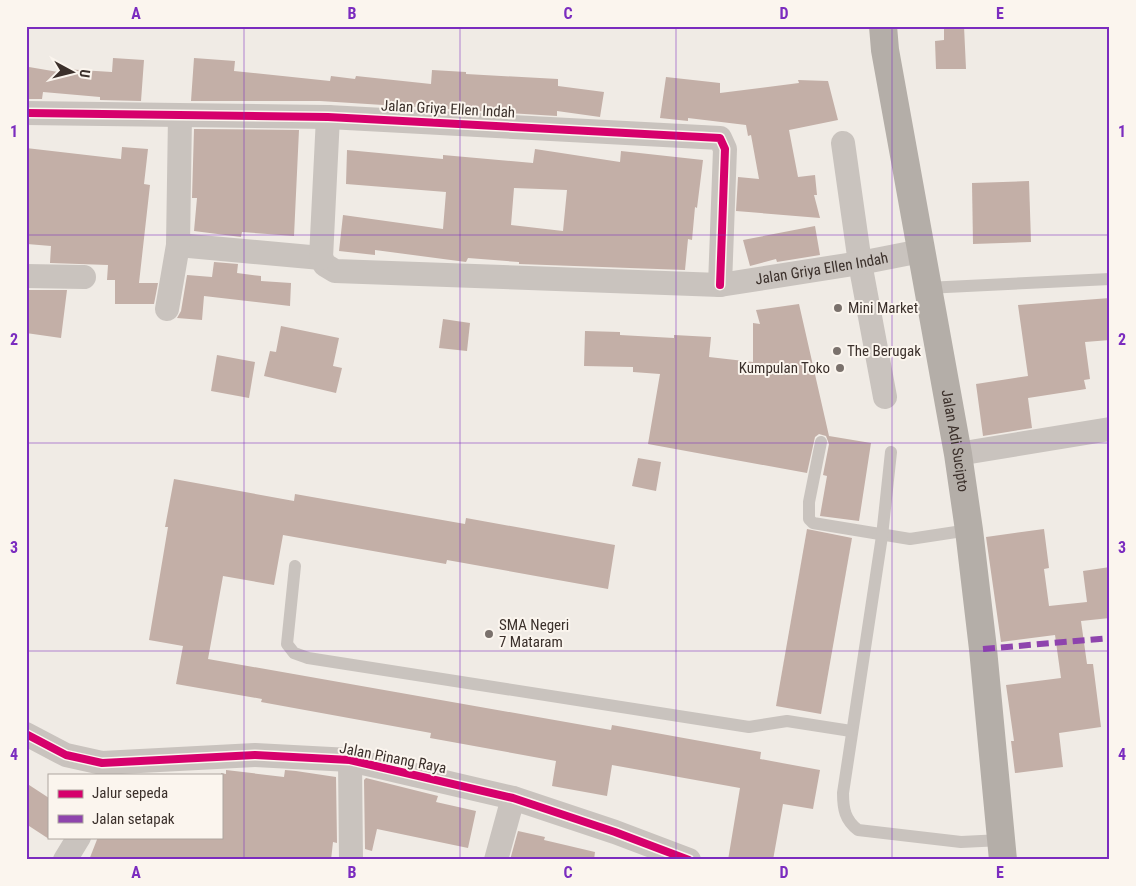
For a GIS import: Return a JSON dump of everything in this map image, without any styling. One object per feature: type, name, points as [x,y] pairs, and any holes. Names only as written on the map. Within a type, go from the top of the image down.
[{"type":"highway","name":"Jalan Adi Sucipto","points":[[883,26],[885,50],[926,288],[958,454],[969,530],[984,649],[995,847]]},
{"type":"street","name":"Jalan Griya Ellen Indah","points":[[26,113],[328,117],[720,138],[725,149],[720,285]]},
{"type":"street","points":[[167,309],[178,244],[180,116]]},
{"type":"street","points":[[178,244],[322,258],[328,117]]},
{"type":"street","points":[[843,143],[877,260],[886,397]]},
{"type":"street","name":"Jalan Griya Ellen Indah","points":[[322,258],[326,265],[336,271],[720,285],[877,260],[921,251]]},
{"type":"street","points":[[26,276],[84,277]]},
{"type":"street","points":[[958,454],[1110,429]]},
{"type":"street","name":"Jalan Pinang Raya","points":[[26,734],[66,755],[101,769],[255,755],[350,760],[513,798],[615,832],[689,860]]},
{"type":"street","points":[[350,760],[351,860]]},
{"type":"street","points":[[496,860],[513,798]]},
{"type":"street","points":[[65,860],[78,838]]},
{"type":"lane","points":[[926,288],[1110,279]]},
{"type":"lane","points":[[821,442],[809,502],[809,519],[820,526],[882,536],[925,538],[969,530]]},
{"type":"lane","points":[[891,452],[882,536],[851,731],[843,793],[843,808],[851,824],[858,830],[995,847]]},
{"type":"lane","points":[[295,566],[287,644],[294,653],[308,658],[749,727],[787,721],[851,731]]},
{"type":"building","points":[[944,26],[964,26],[966,69],[936,69],[935,41],[944,40]]},
{"type":"building","points":[[113,58],[144,60],[141,101],[100,100],[100,97],[43,92],[42,99],[26,99],[29,67],[64,73],[64,69],[112,72]]},
{"type":"building","points":[[194,58],[235,61],[234,71],[330,81],[331,76],[355,79],[356,76],[431,84],[432,70],[466,72],[466,74],[558,79],[558,86],[604,92],[600,117],[557,111],[557,116],[320,101],[191,101]]},
{"type":"building","points":[[666,77],[720,83],[720,93],[799,83],[798,80],[828,81],[838,120],[789,130],[798,177],[815,175],[817,195],[814,195],[820,218],[736,211],[738,177],[759,179],[751,135],[748,136],[746,125],[688,118],[688,121],[660,118]]},
{"type":"building","points":[[194,129],[299,130],[294,236],[242,232],[241,237],[194,231],[197,198],[192,198]]},
{"type":"building","points":[[122,147],[148,149],[144,184],[150,185],[139,283],[158,283],[154,304],[115,304],[115,280],[107,280],[108,265],[50,263],[51,246],[27,244],[29,217],[26,217],[26,148],[121,159]]},
{"type":"building","points":[[535,149],[620,162],[621,151],[703,160],[697,208],[695,207],[692,240],[688,239],[685,270],[519,264],[519,262],[468,258],[466,262],[375,250],[375,255],[339,251],[343,215],[443,229],[446,192],[346,184],[347,150],[443,159],[443,155],[533,163]],"holes":[[[514,188],[567,190],[563,231],[511,225]]]},
{"type":"building","points":[[1029,181],[1031,242],[973,244],[972,183]]},
{"type":"building","points":[[815,226],[820,255],[777,262],[776,259],[750,266],[743,240]]},
{"type":"building","points":[[214,262],[238,264],[237,273],[261,276],[261,281],[291,283],[290,306],[204,296],[202,320],[177,318],[181,311],[187,275],[212,277]]},
{"type":"building","points":[[26,290],[67,290],[61,338],[26,333]]},
{"type":"building","points":[[1110,298],[1110,340],[1085,342],[1090,379],[1084,380],[1086,389],[1028,398],[1032,428],[983,436],[976,384],[1028,376],[1018,305]]},
{"type":"building","points":[[799,304],[829,436],[871,443],[859,521],[820,516],[827,476],[823,475],[829,444],[826,436],[819,434],[815,437],[807,473],[648,444],[660,374],[633,372],[633,367],[584,366],[585,331],[620,332],[620,335],[674,338],[674,335],[711,337],[709,357],[753,362],[753,323],[760,324],[756,310]]},
{"type":"building","points":[[443,319],[470,323],[467,351],[439,348]]},
{"type":"building","points":[[281,326],[339,338],[333,366],[342,368],[336,393],[264,376],[270,351],[276,352]]},
{"type":"building","points":[[217,355],[255,362],[249,398],[211,391]]},
{"type":"building","points":[[638,458],[661,462],[656,491],[632,486]]},
{"type":"building","points":[[174,479],[294,501],[295,494],[465,524],[466,518],[615,545],[608,589],[447,560],[446,564],[283,535],[274,585],[223,576],[208,659],[611,730],[612,725],[761,752],[760,759],[820,770],[813,809],[783,804],[773,860],[728,860],[740,788],[612,765],[607,796],[552,786],[556,761],[430,738],[431,733],[261,702],[262,699],[176,684],[183,646],[149,640],[168,527],[165,527]]},
{"type":"building","points":[[807,529],[852,538],[821,714],[776,706]]},
{"type":"building","points":[[1044,529],[1049,568],[1044,569],[1049,606],[1087,602],[1083,571],[1110,567],[1110,618],[1081,621],[1087,664],[1093,664],[1101,727],[1059,733],[1063,767],[1015,773],[1011,741],[1014,741],[1006,685],[1061,678],[1055,635],[1001,642],[986,537]]},
{"type":"building","points":[[226,770],[284,777],[285,770],[336,777],[337,843],[333,842],[331,860],[89,860],[98,838],[222,838],[221,773],[226,774]]},
{"type":"building","points":[[366,778],[438,796],[436,802],[476,811],[468,848],[377,829],[372,851],[365,849],[364,780]]},
{"type":"building","points":[[26,783],[48,797],[49,839],[26,824]]},
{"type":"building","points":[[518,831],[545,837],[544,840],[595,852],[594,860],[510,860]]},
{"type":"marked path","points":[[983,649],[1110,638]]},
{"type":"cycle path","points":[[26,113],[328,117],[720,138],[725,149],[720,285]]},
{"type":"cycle path","points":[[26,734],[66,755],[102,763],[255,755],[350,760],[513,798],[615,832],[689,860]]},
{"type":"place","name":"Mini Market","points":[[838,308]]},
{"type":"place","name":"The Berugak","points":[[837,351]]},
{"type":"place","name":"Kumpulan Toko","points":[[840,368]]},
{"type":"place","name":"SMA Negeri 7 Mataram","points":[[489,634]]}]
